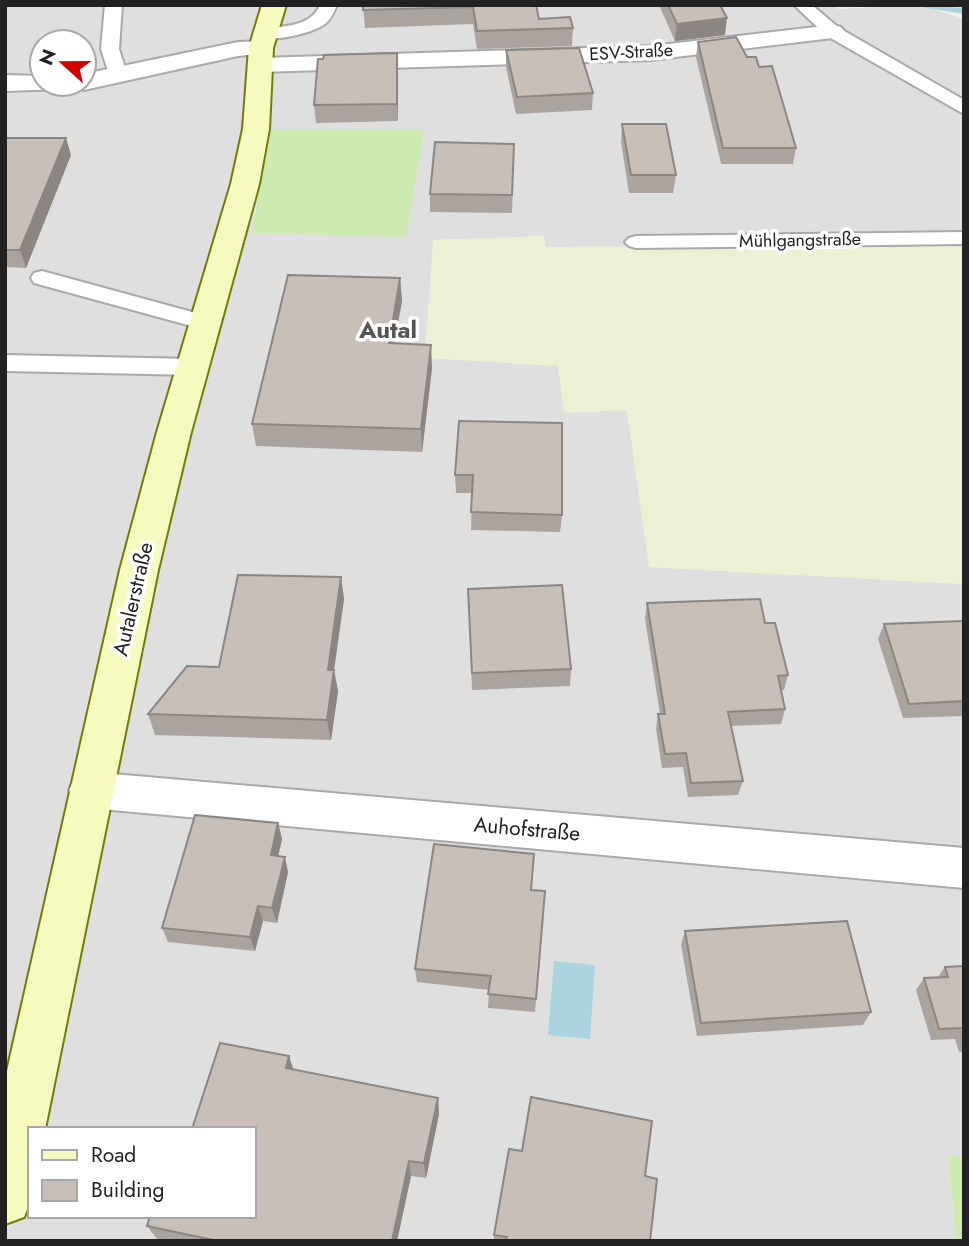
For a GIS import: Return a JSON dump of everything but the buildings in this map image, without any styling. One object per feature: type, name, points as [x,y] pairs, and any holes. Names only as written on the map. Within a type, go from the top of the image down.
[{"type":"main road","name":"Autalerstraße","points":[[5,1198],[139,570],[245,184],[256,129],[262,49],[274,5]]},
{"type":"street","name":"ESV-Straße","points":[[98,79],[238,49],[651,53],[833,32]]},
{"type":"street","points":[[5,83],[28,83]]},
{"type":"street","name":"Auhofstraße","points":[[90,790],[964,867]]},
{"type":"lane","points":[[114,5],[110,49],[118,74]]},
{"type":"lane","points":[[262,49],[310,25],[328,13],[329,5]]},
{"type":"lane","points":[[802,5],[833,32],[964,108]]},
{"type":"lane","name":"Mühlgangstraße","points":[[636,242],[964,238]]},
{"type":"lane","points":[[42,278],[206,323]]},
{"type":"lane","points":[[5,363],[193,367]]},
{"type":"shaded area","points":[[5,5],[832,5],[838,9],[920,5],[964,19],[964,245],[545,247],[544,237],[434,240],[425,357],[558,366],[627,410],[650,567],[964,584],[964,1157],[948,1155],[956,1241],[5,1241]]},
{"type":"green space","points":[[271,129],[424,129],[406,237],[252,233]]},
{"type":"green space","points":[[544,236],[546,247],[964,245],[964,584],[649,567],[627,410],[564,413],[558,366],[425,358],[433,240]]},
{"type":"green space","points":[[948,1155],[964,1157],[964,1241],[956,1241]]},
{"type":"water","points":[[554,961],[595,965],[590,1039],[548,1035]]},
{"type":"waterway","points":[[926,5],[964,11]]},
{"type":"district","name":"Autal","points":[[388,330]]}]
